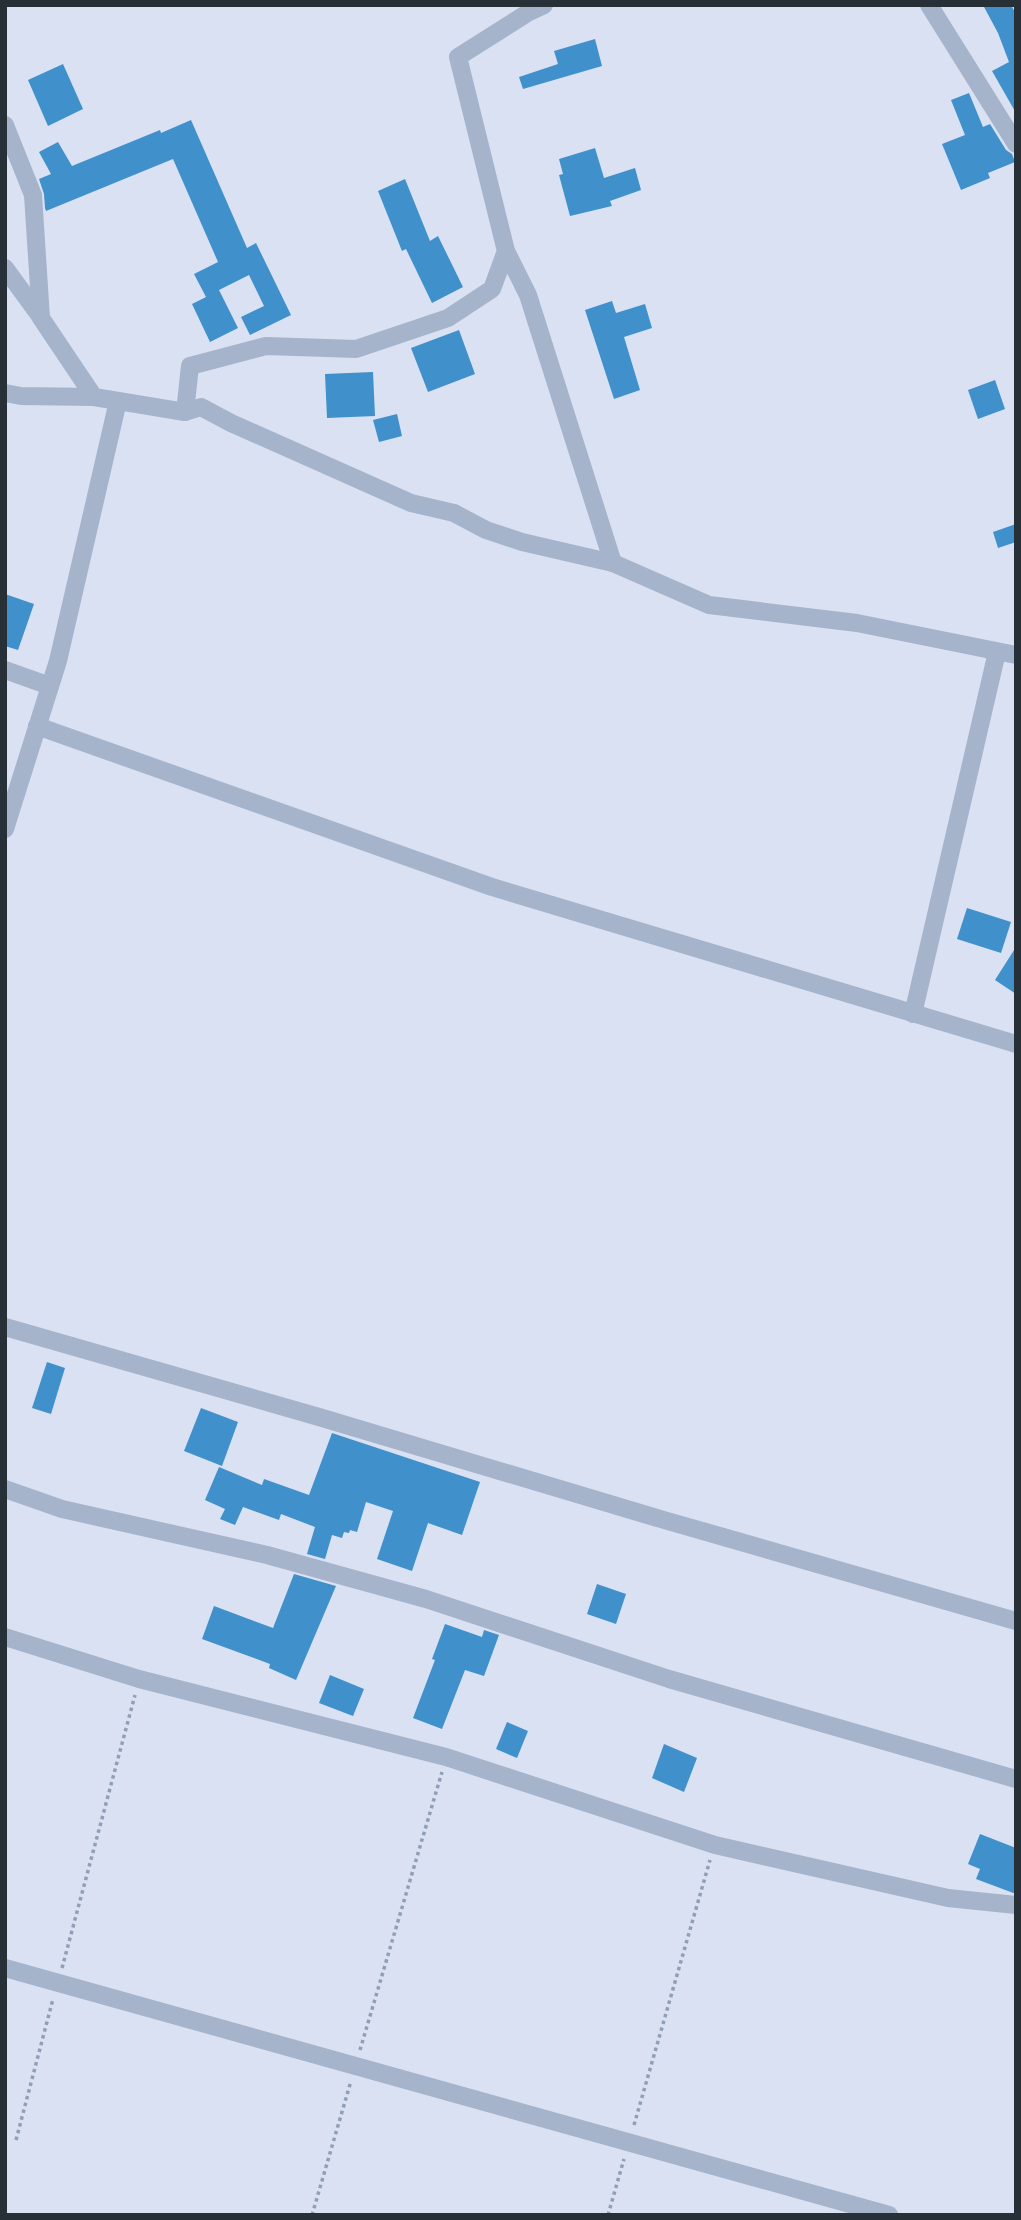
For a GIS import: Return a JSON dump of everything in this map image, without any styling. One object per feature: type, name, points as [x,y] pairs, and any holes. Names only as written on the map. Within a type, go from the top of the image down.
[{"type":"street","points":[[544,5],[458,57],[506,251],[528,295],[613,563]]},
{"type":"street","points":[[929,5],[1016,144]]},
{"type":"street","points":[[5,125],[33,195],[41,318]]},
{"type":"street","points":[[185,412],[190,366],[266,345],[356,349],[448,318],[492,289],[506,251]]},
{"type":"street","points":[[5,268],[94,397]]},
{"type":"street","points":[[5,393],[21,396],[94,397],[185,412],[201,407],[411,503],[454,513],[486,530],[522,542],[613,563],[709,605],[857,623],[1016,655]]},
{"type":"street","points":[[5,829],[9,802],[58,661],[118,401]]},
{"type":"street","points":[[913,1014],[997,652]]},
{"type":"street","points":[[5,670],[50,686]]},
{"type":"street","points":[[37,726],[492,887],[1016,1044]]},
{"type":"street","points":[[5,1326],[1016,1621]]},
{"type":"street","points":[[5,1489],[62,1509],[267,1555],[426,1599],[669,1679],[1016,1779]]},
{"type":"street","points":[[5,1637],[139,1679],[446,1757],[715,1844],[948,1898],[1016,1905]]},
{"type":"street","points":[[5,1968],[889,2215]]},
{"type":"path","points":[[16,2140],[139,1679]]},
{"type":"path","points":[[312,2215],[446,1757]]},
{"type":"path","points":[[608,2215],[715,1844]]},
{"type":"building","points":[[983,5],[1011,5],[1016,14],[1016,113],[992,71],[1009,62]]},
{"type":"building","points":[[595,39],[602,66],[523,89],[519,77],[558,64],[554,51]]},
{"type":"building","points":[[63,64],[83,109],[48,126],[28,80]]},
{"type":"building","points":[[969,93],[983,127],[990,124],[1015,162],[988,173],[990,178],[961,190],[942,144],[965,135],[951,100]]},
{"type":"building","points":[[191,120],[247,248],[256,243],[291,315],[250,335],[241,317],[264,306],[249,275],[219,290],[238,328],[210,342],[192,304],[206,297],[194,274],[218,262],[173,159],[46,211],[45,208],[39,179],[51,174],[39,152],[58,142],[72,166]]},
{"type":"building","points":[[595,148],[604,178],[635,168],[641,190],[610,201],[612,206],[570,216],[559,175],[563,174],[559,159]]},
{"type":"building","points":[[405,179],[430,241],[438,236],[463,287],[432,303],[406,249],[402,251],[378,191]]},
{"type":"building","points":[[612,301],[616,313],[645,304],[652,328],[624,337],[640,390],[614,399],[585,310]]},
{"type":"building","points":[[459,330],[475,374],[428,392],[411,348]]},
{"type":"building","points":[[373,372],[375,416],[327,418],[325,374]]},
{"type":"building","points":[[995,380],[1005,409],[978,419],[968,390]]},
{"type":"building","points":[[397,414],[402,436],[379,442],[373,420]]},
{"type":"building","points":[[1016,524],[1016,542],[998,548],[993,532]]},
{"type":"building","points":[[5,594],[34,604],[18,650],[5,646]]},
{"type":"building","points":[[967,908],[1011,922],[1001,953],[957,939]]},
{"type":"building","points":[[1016,947],[1016,994],[995,980]]},
{"type":"building","points":[[47,1362],[65,1368],[51,1414],[32,1408]]},
{"type":"building","points":[[201,1408],[238,1422],[222,1466],[184,1451]]},
{"type":"building","points":[[332,1433],[480,1482],[462,1535],[428,1523],[412,1571],[377,1559],[393,1511],[366,1502],[357,1532],[344,1532],[342,1538],[332,1535],[325,1559],[307,1554],[315,1527],[281,1514],[279,1520],[243,1507],[235,1525],[220,1519],[225,1509],[205,1500],[219,1467],[262,1485],[264,1479],[309,1495]]},
{"type":"building","points":[[294,1574],[336,1586],[296,1680],[269,1668],[270,1664],[202,1639],[214,1606],[273,1628]]},
{"type":"building","points":[[597,1584],[626,1594],[616,1624],[587,1614]]},
{"type":"building","points":[[445,1624],[482,1637],[484,1630],[499,1635],[484,1676],[465,1670],[442,1729],[413,1718],[435,1660],[432,1659]]},
{"type":"building","points":[[330,1675],[364,1689],[353,1716],[319,1703]]},
{"type":"building","points":[[507,1722],[528,1731],[517,1758],[496,1749]]},
{"type":"building","points":[[664,1744],[697,1758],[684,1792],[652,1778]]},
{"type":"building","points":[[980,1834],[1016,1848],[1016,1894],[976,1879],[980,1869],[968,1864]]}]
